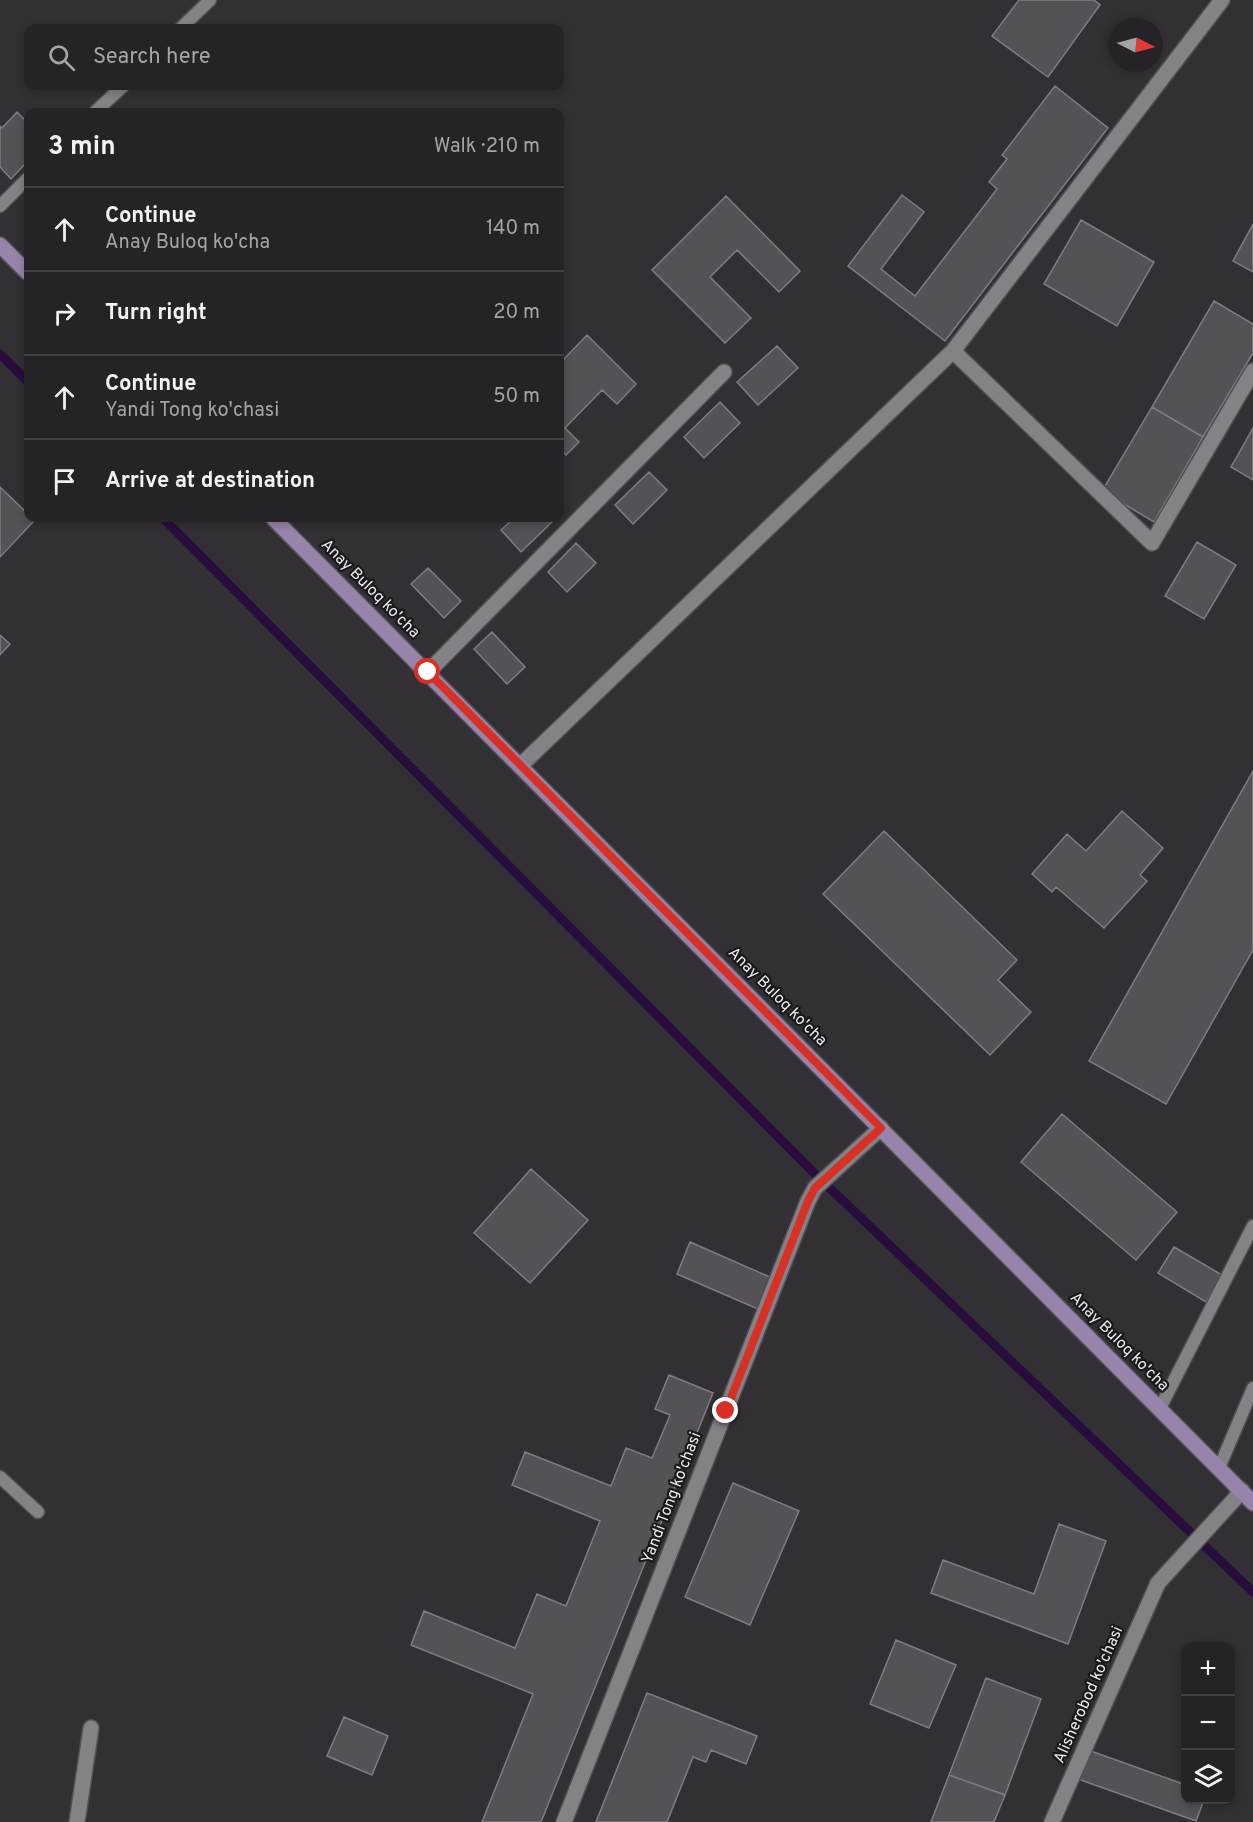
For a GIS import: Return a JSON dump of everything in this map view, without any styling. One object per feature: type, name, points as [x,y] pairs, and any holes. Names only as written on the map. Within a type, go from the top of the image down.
[{"type":"main road","points":[[0,245],[24,269]]},
{"type":"main road","name":"Anay Buloq ko'cha","points":[[277,522],[1253,1503]]},
{"type":"street","points":[[521,765],[953,351],[1222,0]]},
{"type":"street","points":[[953,351],[1152,543],[1253,371]]},
{"type":"street","points":[[428,672],[724,372]]},
{"type":"street","name":"Yandi Tong ko'chasi","points":[[564,1822],[804,1212],[815,1188],[881,1128]]},
{"type":"street","name":"Alisherobod ko'chasi","points":[[1052,1822],[1158,1583],[1242,1491]]},
{"type":"street","points":[[77,1822],[91,1728]]},
{"type":"lane","points":[[185,24],[210,0]]},
{"type":"lane","points":[[99,108],[119,90]]},
{"type":"lane","points":[[0,206],[24,182]]},
{"type":"lane","points":[[1160,1408],[1253,1226]]},
{"type":"lane","points":[[1219,1468],[1253,1388]]},
{"type":"lane","points":[[0,1477],[39,1512]]},
{"type":"building","points":[[1019,0],[1094,0],[1100,5],[1048,77],[992,36]]},
{"type":"building","points":[[1055,86],[1108,128],[945,341],[848,266],[902,195],[924,212],[881,269],[915,296],[997,189],[989,182],[1007,159],[1002,155]]},
{"type":"building","points":[[17,112],[24,119],[24,165],[11,179],[0,167],[0,126],[2,128]]},
{"type":"building","points":[[726,196],[800,271],[779,292],[737,250],[710,277],[751,318],[725,343],[652,270]]},
{"type":"building","points":[[1081,220],[1154,262],[1117,326],[1044,284]]},
{"type":"building","points":[[1253,224],[1253,272],[1233,261]]},
{"type":"building","points":[[1214,301],[1253,324],[1253,353],[1203,437],[1152,407]]},
{"type":"building","points":[[587,335],[636,384],[617,404],[602,390],[565,428],[579,442],[566,455],[564,453],[564,359]]},
{"type":"building","points":[[777,346],[798,368],[758,405],[737,382]]},
{"type":"building","points":[[720,402],[740,423],[704,458],[684,437]]},
{"type":"building","points":[[1152,407],[1203,437],[1154,522],[1102,491]]},
{"type":"building","points":[[1253,428],[1253,480],[1231,467]]},
{"type":"building","points":[[649,472],[667,490],[633,524],[615,505]]},
{"type":"building","points":[[0,487],[24,510],[24,522],[33,522],[0,557]]},
{"type":"building","points":[[510,522],[552,522],[521,552],[501,530]]},
{"type":"building","points":[[1197,542],[1236,565],[1204,619],[1165,596]]},
{"type":"building","points":[[576,543],[596,563],[567,592],[548,572]]},
{"type":"building","points":[[428,568],[461,601],[444,618],[411,584]]},
{"type":"building","points":[[492,632],[525,667],[507,684],[474,649]]},
{"type":"building","points":[[0,635],[10,644],[0,655]]},
{"type":"building","points":[[1253,771],[1253,950],[1166,1104],[1089,1061]]},
{"type":"building","points":[[1122,811],[1163,848],[1140,875],[1147,881],[1104,928],[1056,887],[1052,892],[1032,874],[1067,834],[1086,851]]},
{"type":"building","points":[[884,831],[1017,960],[998,980],[1031,1012],[990,1055],[823,894]]},
{"type":"building","points":[[1062,1114],[1177,1212],[1136,1260],[1021,1162]]},
{"type":"building","points":[[531,1169],[588,1220],[530,1283],[474,1233]]},
{"type":"building","points":[[690,1242],[772,1278],[758,1309],[677,1274]]},
{"type":"building","points":[[1174,1247],[1222,1275],[1206,1302],[1158,1273]]},
{"type":"building","points":[[669,1375],[713,1393],[541,1822],[482,1822],[533,1694],[411,1645],[424,1611],[515,1648],[537,1594],[566,1606],[600,1521],[512,1485],[525,1452],[611,1486],[626,1448],[652,1458],[670,1415],[655,1409]]},
{"type":"building","points":[[733,1483],[799,1511],[750,1625],[685,1597]]},
{"type":"building","points":[[1059,1524],[1106,1541],[1068,1644],[931,1593],[943,1560],[1034,1594]]},
{"type":"building","points":[[896,1640],[956,1665],[929,1728],[870,1704]]},
{"type":"building","points":[[986,1678],[1041,1699],[1005,1795],[949,1775]]},
{"type":"building","points":[[647,1693],[757,1736],[746,1764],[711,1750],[706,1762],[693,1757],[667,1822],[596,1822]]},
{"type":"building","points":[[344,1717],[388,1736],[372,1775],[327,1756]]},
{"type":"building","points":[[1088,1750],[1181,1783],[1181,1804],[1202,1804],[1196,1821],[1078,1779]]},
{"type":"building","points":[[949,1775],[1005,1795],[994,1822],[931,1822]]},
{"type":"waterway","points":[[0,354],[24,378]]},
{"type":"waterway","points":[[167,522],[814,1173],[1253,1592]]},
{"type":"route","points":[[428,672],[881,1128],[815,1188],[726,1411]]}]
